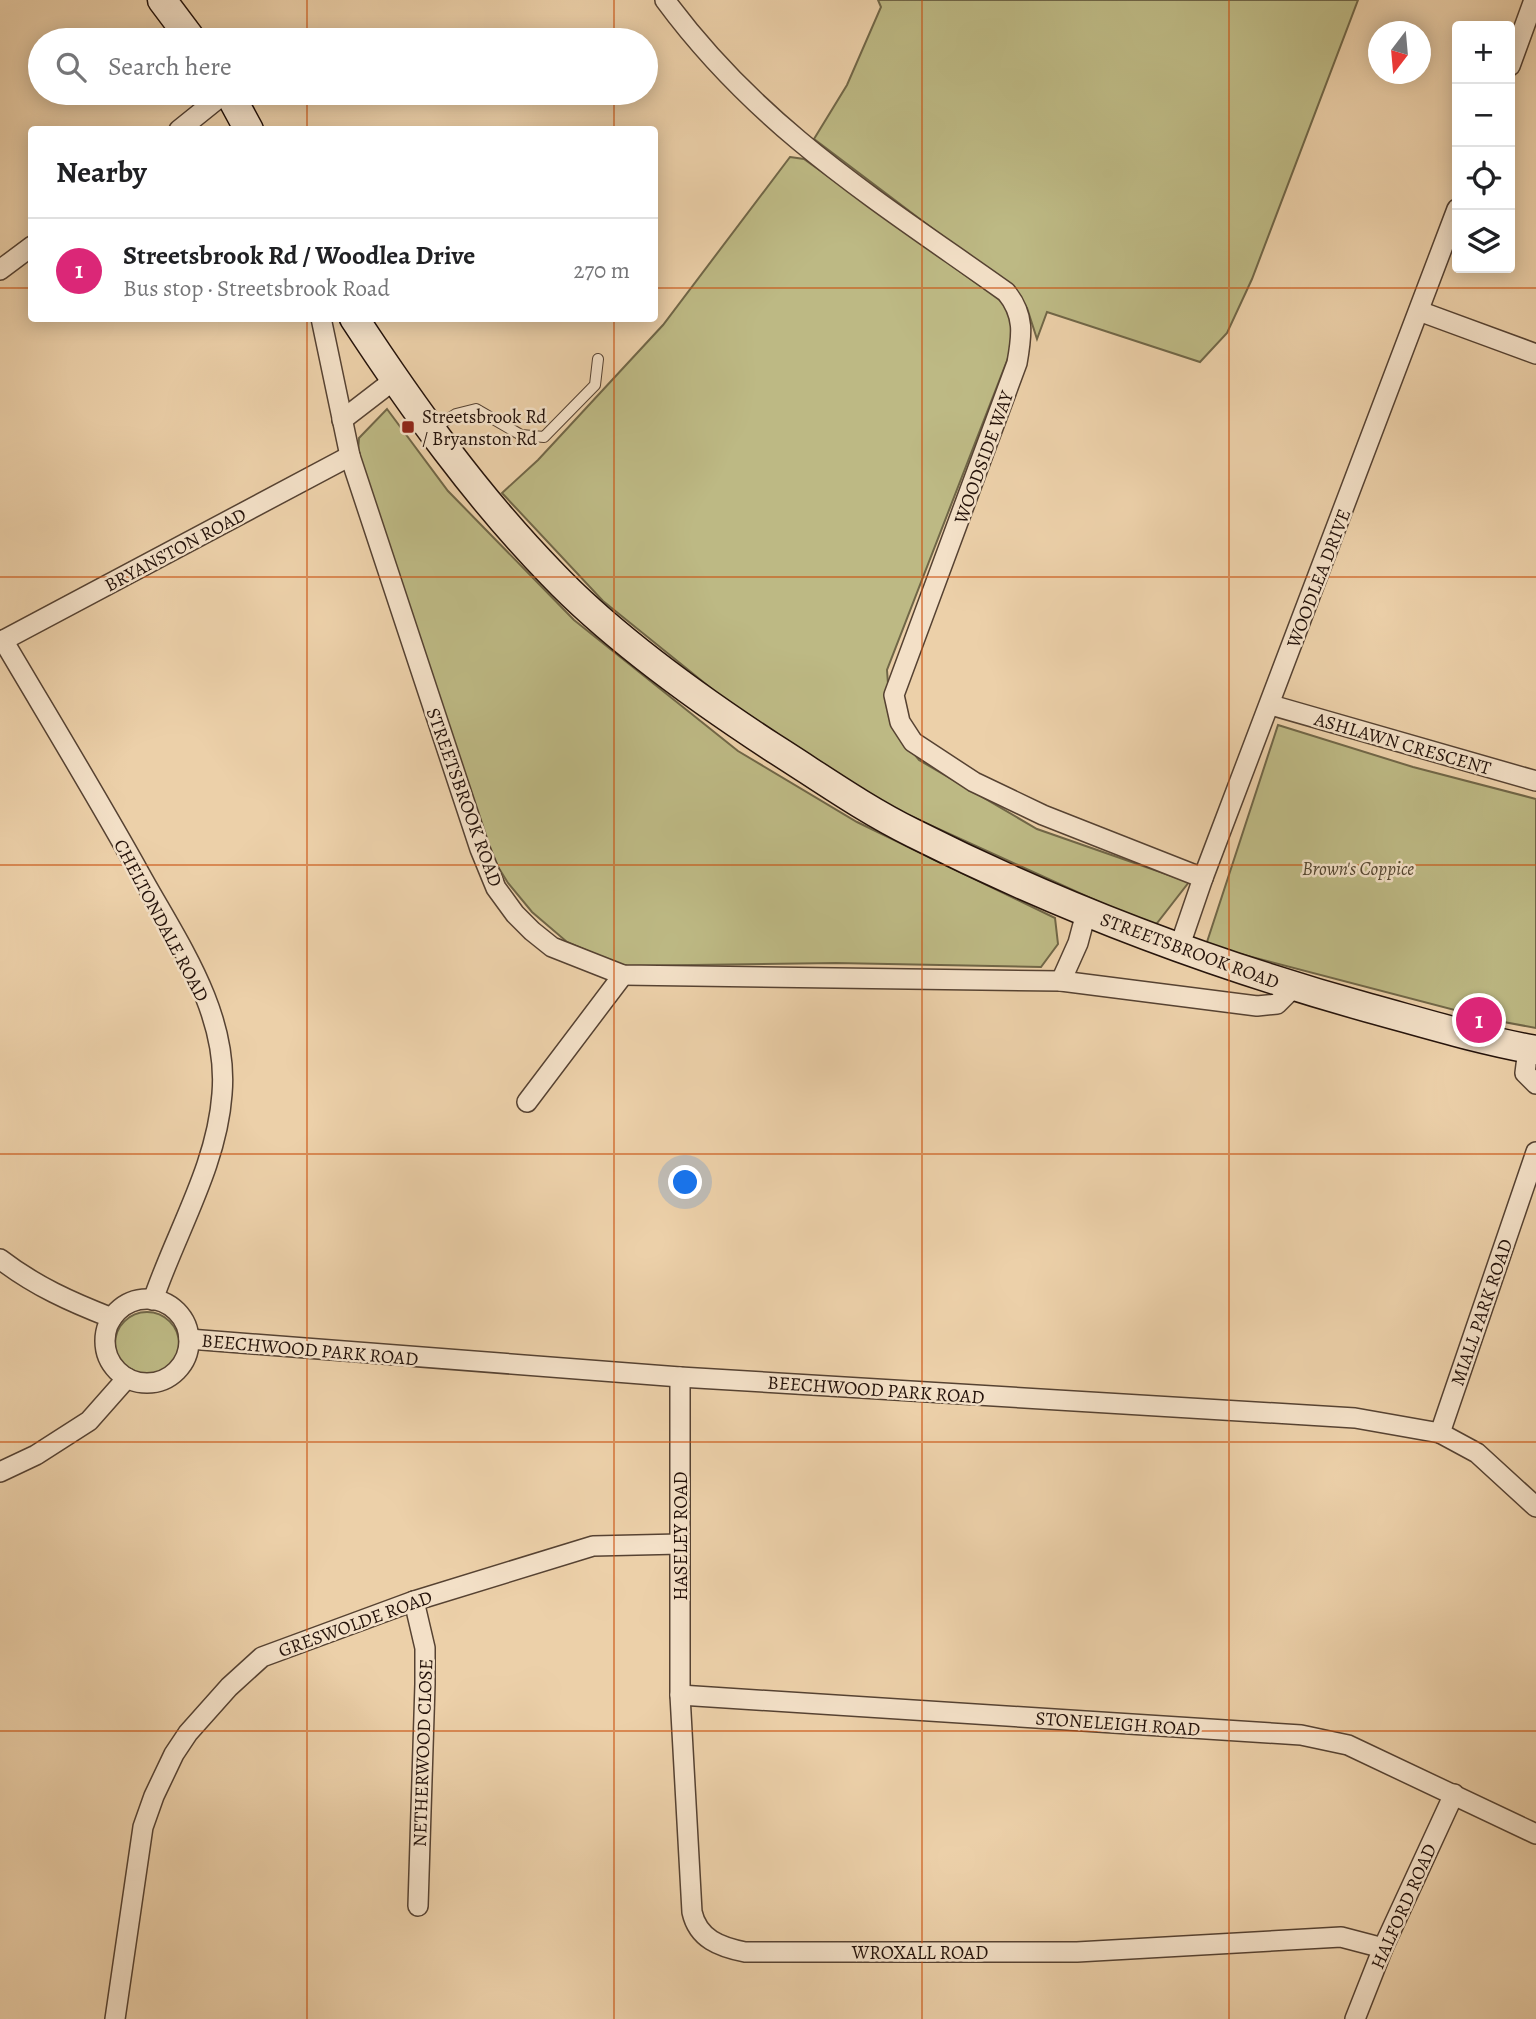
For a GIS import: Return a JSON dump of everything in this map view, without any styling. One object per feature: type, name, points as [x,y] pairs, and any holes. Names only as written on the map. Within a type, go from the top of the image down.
[{"type":"main road","points":[[162,0],[183,28]]},
{"type":"main road","points":[[234,105],[247,126]]},
{"type":"main road","name":"STREETSBROOK ROAD","points":[[357,322],[394,380],[432,430],[498,514],[553,576],[708,705],[910,832],[1086,913],[1180,948],[1294,987],[1532,1049]]},
{"type":"street","name":"WOODSIDE WAY","points":[[665,0],[717,66],[804,149],[1006,292],[1019,315],[1023,330],[1017,363],[894,695],[900,722],[913,741],[974,782],[1043,815],[1203,878]]},
{"type":"street","points":[[1515,52],[1534,0]]},
{"type":"street","points":[[184,126],[211,105]]},
{"type":"street","name":"WOODLEA DRIVE","points":[[1180,948],[1203,878],[1457,210]]},
{"type":"street","points":[[0,270],[28,249]]},
{"type":"street","points":[[1419,312],[1536,354]]},
{"type":"street","name":"STREETSBROOK ROAD","points":[[322,322],[350,456],[460,795],[496,888],[514,914],[552,947],[623,975],[1061,981],[1257,1006],[1277,1004],[1294,987]]},
{"type":"street","points":[[342,419],[394,380]]},
{"type":"street","name":"BRYANSTON ROAD","points":[[1,641],[350,456]]},
{"type":"street","name":"CHELTONDALE ROAD","points":[[1,641],[109,818],[199,980],[218,1035],[223,1062],[223,1091],[217,1130],[207,1164],[153,1300]]},
{"type":"street","name":"ASHLAWN CRESCENT","points":[[1270,705],[1536,781]]},
{"type":"street","name":"STREETSBROOK ROAD","points":[[1061,981],[1078,943],[1086,913]]},
{"type":"street","points":[[527,1102],[623,975]]},
{"type":"street","points":[[1532,1049],[1525,1073],[1536,1084]]},
{"type":"street","name":"MIALL PARK ROAD","points":[[1440,1433],[1536,1152]]},
{"type":"street","points":[[0,1259],[29,1282],[112,1318]]},
{"type":"street","points":[[153,1300],[167,1304],[178,1313],[189,1339],[185,1360],[170,1377],[149,1383],[127,1378],[118,1372],[106,1352],[105,1340],[112,1318],[134,1301],[153,1300]]},
{"type":"street","name":"BEECHWOOD PARK ROAD","points":[[189,1339],[680,1377],[1355,1418],[1440,1433],[1477,1453],[1536,1507]]},
{"type":"street","name":"HASELEY ROAD","points":[[680,1377],[680,1695]]},
{"type":"street","points":[[0,1472],[36,1455],[89,1421],[127,1378]]},
{"type":"street","name":"GRESWOLDE ROAD","points":[[115,2019],[143,1827],[166,1769],[188,1733],[229,1687],[262,1657],[414,1601],[593,1546],[680,1544]]},
{"type":"street","name":"NETHERWOOD CLOSE","points":[[414,1601],[425,1648],[418,1906]]},
{"type":"street","name":"STONELEIGH ROAD","points":[[680,1695],[1301,1735],[1348,1745],[1536,1834]]},
{"type":"street","name":"WROXALL ROAD","points":[[680,1695],[691,1912],[694,1923],[717,1947],[745,1952],[1077,1952],[1341,1937],[1383,1948]]},
{"type":"street","name":"HALFORD ROAD","points":[[1355,2019],[1383,1948],[1454,1794]]},
{"type":"lane","points":[[432,430],[456,414],[476,409],[522,435],[544,437],[594,385],[598,359]]},
{"type":"green space","points":[[878,0],[1358,0],[1252,279],[1227,333],[1200,362],[1047,312],[1037,339],[1027,308],[1015,291],[814,139],[847,85],[881,7]]},
{"type":"green space","points":[[790,157],[804,159],[1005,304],[1013,318],[1015,340],[887,670],[891,725],[919,760],[1037,829],[1189,882],[1154,927],[886,805],[733,706],[603,601],[502,493],[538,460],[663,325]]},
{"type":"green space","points":[[387,409],[448,491],[574,620],[738,751],[857,822],[1055,918],[1058,944],[1041,967],[836,963],[623,966],[567,942],[532,912],[508,883],[492,857],[358,452],[359,438]]},
{"type":"green space","name":"Brown's Coppice","points":[[1278,725],[1413,767],[1536,799],[1536,1028],[1493,1020],[1206,945]]},
{"type":"green space","points":[[141,1312],[153,1312],[170,1321],[177,1332],[177,1356],[170,1367],[153,1376],[141,1376],[129,1371],[120,1362],[115,1350],[115,1338],[120,1326],[129,1317]]},
{"type":"place","name":"Streetsbrook Rd / Bryanston Rd","points":[[408,427]]},
{"type":"place","name":"Streetsbrook Rd / Woodlea Drive","points":[[1479,1020]]}]
